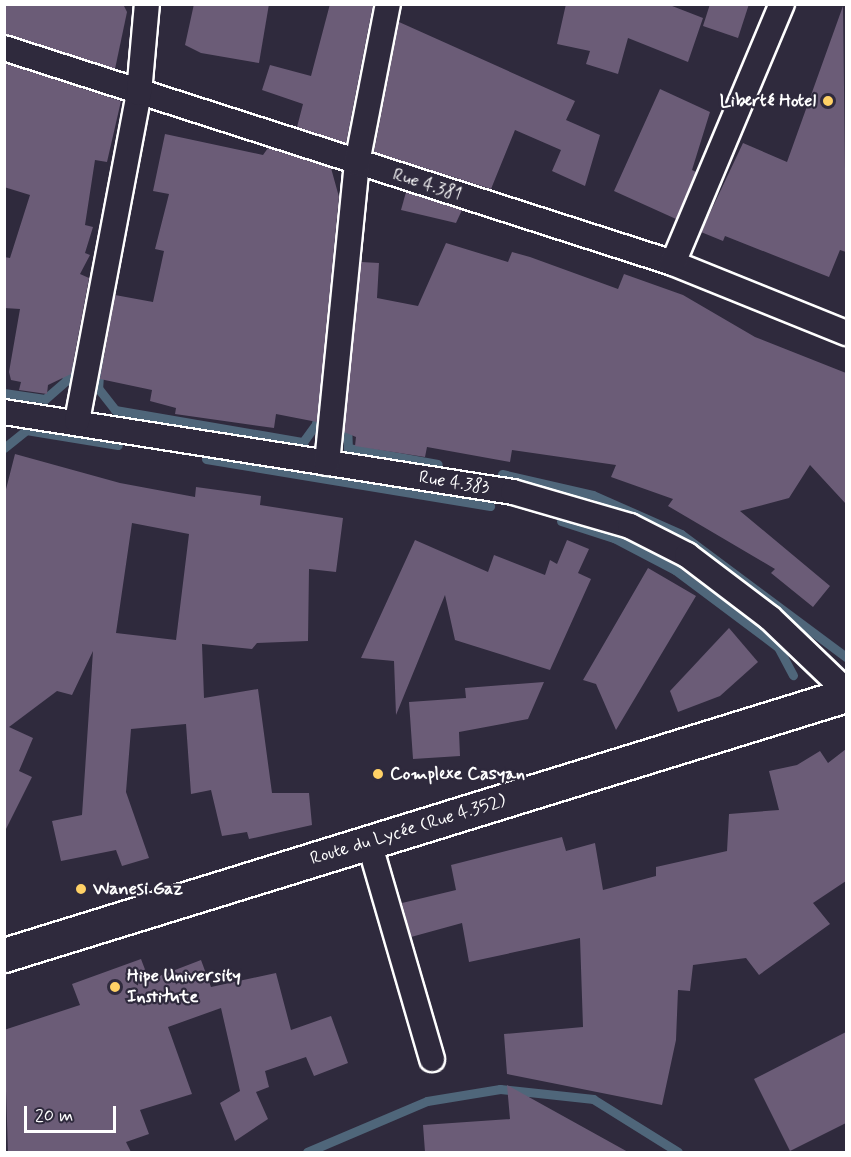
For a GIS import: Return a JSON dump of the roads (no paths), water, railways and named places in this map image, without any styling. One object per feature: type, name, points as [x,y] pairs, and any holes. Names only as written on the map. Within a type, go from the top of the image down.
[{"type":"main road","name":"Route du Lycée (Rue 4.352)","points":[[4,955],[846,693]]},
{"type":"street","points":[[77,421],[139,93],[147,4]]},
{"type":"street","points":[[327,463],[357,163],[388,4]]},
{"type":"street","points":[[673,263],[782,4]]},
{"type":"street","name":"Rue 4.381","points":[[4,48],[673,263],[846,333]]},
{"type":"street","name":"Rue 4.383","points":[[4,412],[77,421],[513,492],[630,526],[687,555],[770,618],[846,693]]},
{"type":"street","points":[[369,842],[432,1059]]},
{"type":"waterway","points":[[100,361],[98,388],[115,410],[303,442],[316,424],[323,379]]},
{"type":"waterway","points":[[4,393],[45,399],[66,381],[69,366]]},
{"type":"waterway","points":[[347,422],[348,448],[438,464]]},
{"type":"waterway","points":[[4,448],[26,430],[118,445]]},
{"type":"waterway","points":[[206,459],[490,506]]},
{"type":"waterway","points":[[502,474],[593,495],[681,534],[846,657]]},
{"type":"waterway","points":[[561,521],[614,538],[675,570],[778,647],[793,675]]},
{"type":"waterway","points":[[307,1152],[427,1101],[500,1089],[593,1099],[678,1152]]},
{"type":"place","name":"Liberté Hotel","points":[[828,101]]},
{"type":"place","name":"Complexe Casyan","points":[[378,774]]},
{"type":"place","name":"Wanesi Gaz","points":[[81,889]]},
{"type":"place","name":"Hipe University Institute","points":[[115,987]]}]
